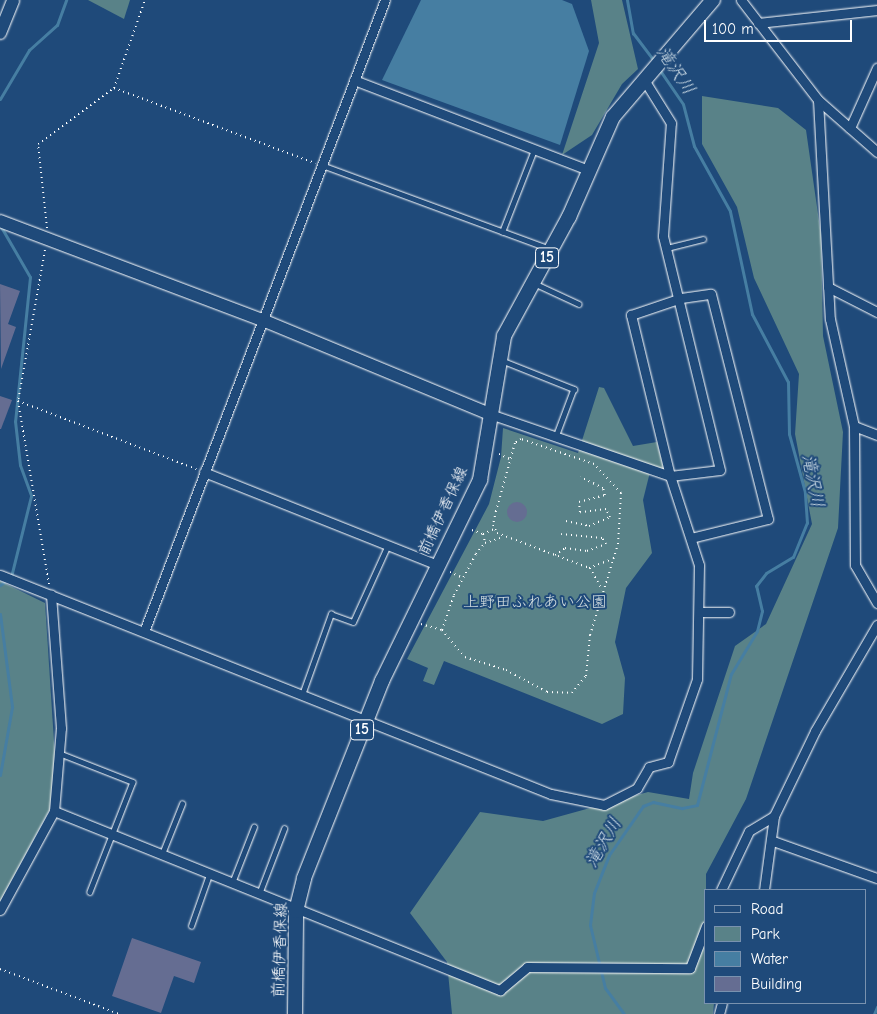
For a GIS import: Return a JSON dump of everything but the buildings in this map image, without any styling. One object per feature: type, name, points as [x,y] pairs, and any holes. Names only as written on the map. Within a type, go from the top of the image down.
[{"type":"main road","name":"前橋伊香保線","points":[[295,1014],[296,910],[313,854],[367,717],[444,568],[480,480],[504,336],[532,282],[552,250],[612,117],[646,75],[713,0]]},
{"type":"street","points":[[0,32],[13,0]]},
{"type":"street","points":[[145,629],[204,472],[266,321],[322,165],[385,0]]},
{"type":"street","points":[[741,0],[818,100],[877,152]]},
{"type":"street","points":[[758,23],[877,10]]},
{"type":"street","points":[[850,128],[877,68]]},
{"type":"street","points":[[0,221],[48,237],[266,321],[490,414],[556,438],[670,476],[720,470],[661,217],[672,123],[646,75]]},
{"type":"street","points":[[354,80],[588,170]]},
{"type":"street","points":[[818,100],[818,153],[829,249],[828,287],[854,426],[854,566],[877,602]]},
{"type":"street","points":[[828,287],[877,312]]},
{"type":"street","points":[[0,574],[367,717],[551,794],[604,804],[638,788],[650,767],[668,762],[697,679],[700,612],[699,565],[670,476],[631,314],[681,298],[711,294],[768,519],[691,538]]},
{"type":"street","points":[[854,426],[877,435]]},
{"type":"street","points":[[204,472],[444,568]]},
{"type":"street","points":[[0,910],[54,811],[59,753],[51,594]]},
{"type":"street","points":[[700,612],[729,612]]},
{"type":"street","points":[[764,889],[773,841],[774,816],[815,731],[877,625]]},
{"type":"street","points":[[54,811],[259,896],[329,920],[500,990],[527,967],[690,968],[704,931]]},
{"type":"street","points":[[721,889],[749,831],[774,816]]},
{"type":"street","points":[[773,841],[877,878]]},
{"type":"lane","points":[[502,232],[534,150]]},
{"type":"lane","points":[[322,165],[552,250]]},
{"type":"lane","points":[[667,248],[703,239]]},
{"type":"lane","points":[[532,282],[579,304]]},
{"type":"lane","points":[[500,359],[574,389],[556,438]]},
{"type":"lane","points":[[303,692],[331,614],[353,622],[388,545]]},
{"type":"lane","points":[[59,753],[133,782],[90,892]]},
{"type":"lane","points":[[161,855],[182,804]]},
{"type":"lane","points":[[231,884],[254,827]]},
{"type":"lane","points":[[259,896],[284,829]]},
{"type":"lane","points":[[191,926],[209,875]]},
{"type":"path","points":[[51,594],[18,402],[48,237],[38,144],[114,88],[145,0]]},
{"type":"path","points":[[114,88],[322,165]]},
{"type":"path","points":[[18,402],[204,472]]},
{"type":"path","points":[[421,624],[442,630],[465,657],[512,672],[547,692],[572,693],[586,676],[590,635],[612,559],[622,510],[614,481],[594,464],[526,438],[515,443],[512,460],[496,511],[495,528]]},
{"type":"path","points":[[499,454],[512,460]]},
{"type":"path","points":[[566,521],[589,526],[610,517],[606,509],[580,512],[579,502],[605,495],[603,488],[580,477]]},
{"type":"path","points":[[472,530],[483,534],[495,528]]},
{"type":"path","points":[[495,528],[505,536],[589,568],[602,590]]},
{"type":"path","points":[[483,534],[485,543]]},
{"type":"path","points":[[555,555],[565,548],[587,551],[606,544],[602,538],[561,534]]},
{"type":"path","points":[[442,630],[463,578],[485,543],[505,536]]},
{"type":"path","points":[[589,568],[612,559]]},
{"type":"path","points":[[444,568],[463,578]]},
{"type":"path","points":[[0,969],[119,1014]]},
{"type":"green space","points":[[88,0],[130,0],[124,19]]},
{"type":"green space","points":[[591,0],[622,0],[638,69],[622,84],[592,135],[562,155],[599,43]]},
{"type":"green space","points":[[702,96],[778,108],[806,130],[821,235],[823,336],[843,432],[838,528],[746,799],[706,874],[706,889],[704,889],[704,1004],[714,1004],[713,1014],[452,1014],[447,962],[410,913],[480,812],[543,821],[648,792],[689,799],[693,773],[735,646],[766,624],[812,524],[795,434],[799,374],[754,278],[737,207],[702,144]]},
{"type":"green space","name":"上野田ふれあい公園","points":[[599,387],[604,388],[633,446],[657,442],[664,470],[651,468],[643,500],[652,553],[626,588],[615,642],[625,678],[623,714],[602,724],[444,661],[434,685],[423,681],[428,668],[407,659],[489,504],[501,457],[503,428],[578,453]]},
{"type":"green space","points":[[0,581],[45,603],[55,757],[50,809],[0,902]]},
{"type":"water","points":[[421,0],[562,0],[572,4],[589,51],[560,145],[382,80]]},
{"type":"waterway","points":[[0,99],[29,50],[57,25],[66,0]]},
{"type":"waterway","name":"滝沢川","points":[[627,0],[633,33],[654,61]]},
{"type":"waterway","name":"滝沢川","points":[[624,1014],[605,988],[590,925],[594,893],[609,855],[643,806],[653,802],[682,808],[697,805],[731,674],[757,631],[762,611],[756,586],[766,573],[793,557],[807,523],[805,492],[789,434],[788,382],[752,314],[730,211],[694,146],[683,104],[659,69]]},
{"type":"waterway","points":[[0,225],[30,277],[15,421],[20,465],[31,496],[11,577],[0,585]]},
{"type":"waterway","points":[[0,614],[12,707],[0,775]]},
{"type":"waterway","points":[[874,1014],[877,1007]]}]
